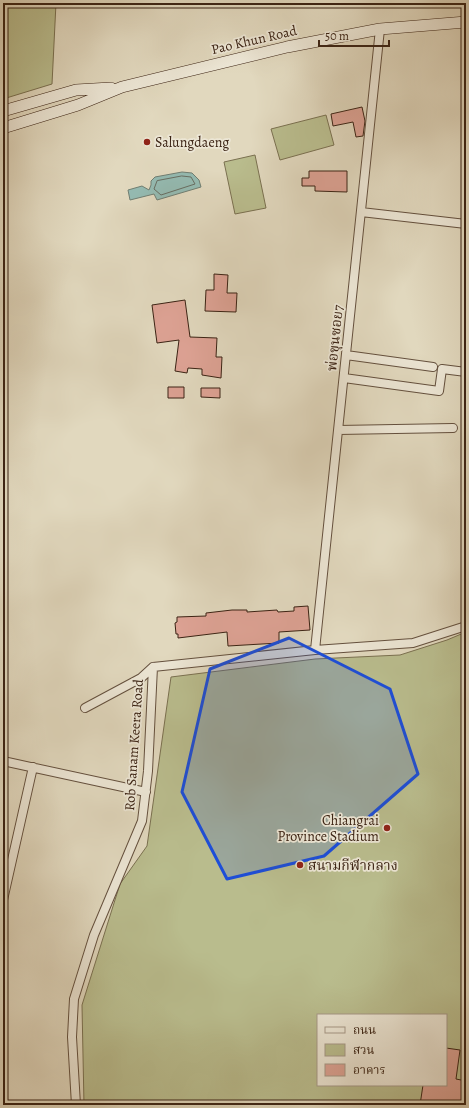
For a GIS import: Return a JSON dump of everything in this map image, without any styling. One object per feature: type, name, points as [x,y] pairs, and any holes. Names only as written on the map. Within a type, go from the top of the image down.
[{"type":"main road","name":"Pao Khun Road","points":[[3,128],[78,105],[122,87],[287,47],[380,29],[466,22]]},
{"type":"main road","name":"Pao Khun Road","points":[[3,110],[76,90],[122,87]]},
{"type":"street","name":"พ่อขุนซอย7","points":[[315,650],[380,29]]},
{"type":"street","points":[[361,212],[466,224]]},
{"type":"street","points":[[346,355],[433,367]]},
{"type":"street","points":[[344,378],[439,391],[442,370],[466,372]]},
{"type":"street","points":[[338,430],[453,428]]},
{"type":"street","name":"Rob Sanam Keera Road","points":[[76,1105],[72,1037],[74,999],[94,935],[142,821],[146,792],[153,667],[315,650],[413,643],[466,626]]},
{"type":"street","points":[[85,708],[141,678],[153,667]]},
{"type":"street","points":[[3,761],[146,792]]},
{"type":"street","points":[[3,900],[32,767]]},
{"type":"highlighted area","points":[[289,638],[390,689],[418,774],[324,856],[227,879],[182,792],[210,669]]},
{"type":"green space","points":[[3,3],[56,3],[52,84],[3,99]]},
{"type":"green space","points":[[326,115],[334,145],[280,160],[271,129]]},
{"type":"green space","points":[[255,155],[266,208],[235,214],[224,162]]},
{"type":"green space","name":"สนามกีฬากลาง","points":[[466,632],[466,1105],[84,1105],[82,1005],[120,884],[147,846],[171,677],[315,659],[400,655],[447,640]]},
{"type":"water","points":[[182,172],[192,173],[199,180],[201,187],[157,200],[154,194],[130,200],[128,190],[142,186],[149,190],[151,181],[155,177]]},
{"type":"building","points":[[362,107],[365,121],[363,136],[356,137],[353,122],[333,126],[331,114]]},
{"type":"building","points":[[309,171],[347,171],[347,192],[315,191],[315,186],[302,186],[302,178],[309,178]]},
{"type":"building","points":[[214,274],[228,275],[227,293],[237,293],[236,312],[205,311],[206,290],[214,290]]},
{"type":"building","points":[[185,300],[190,337],[217,338],[216,357],[222,357],[221,378],[202,375],[202,369],[188,368],[187,373],[175,371],[179,340],[157,343],[152,305]]},
{"type":"building","points":[[168,387],[184,387],[184,398],[168,398]]},
{"type":"building","points":[[201,388],[220,388],[220,398],[201,397]]},
{"type":"building","points":[[308,606],[310,630],[279,632],[279,643],[228,646],[227,632],[178,638],[178,634],[176,634],[175,623],[177,622],[177,617],[206,616],[206,613],[232,610],[247,610],[247,612],[277,610],[278,612],[294,611],[294,607]]},
{"type":"building","points":[[447,1048],[460,1050],[456,1079],[466,1081],[466,1105],[420,1105],[423,1086],[447,1086]]},
{"type":"place","name":"Salungdaeng","points":[[147,142]]},
{"type":"place","name":"Chiangrai Province Stadium","points":[[387,828]]},
{"type":"place","name":"สนามกีฬากลาง","points":[[300,865]]}]
